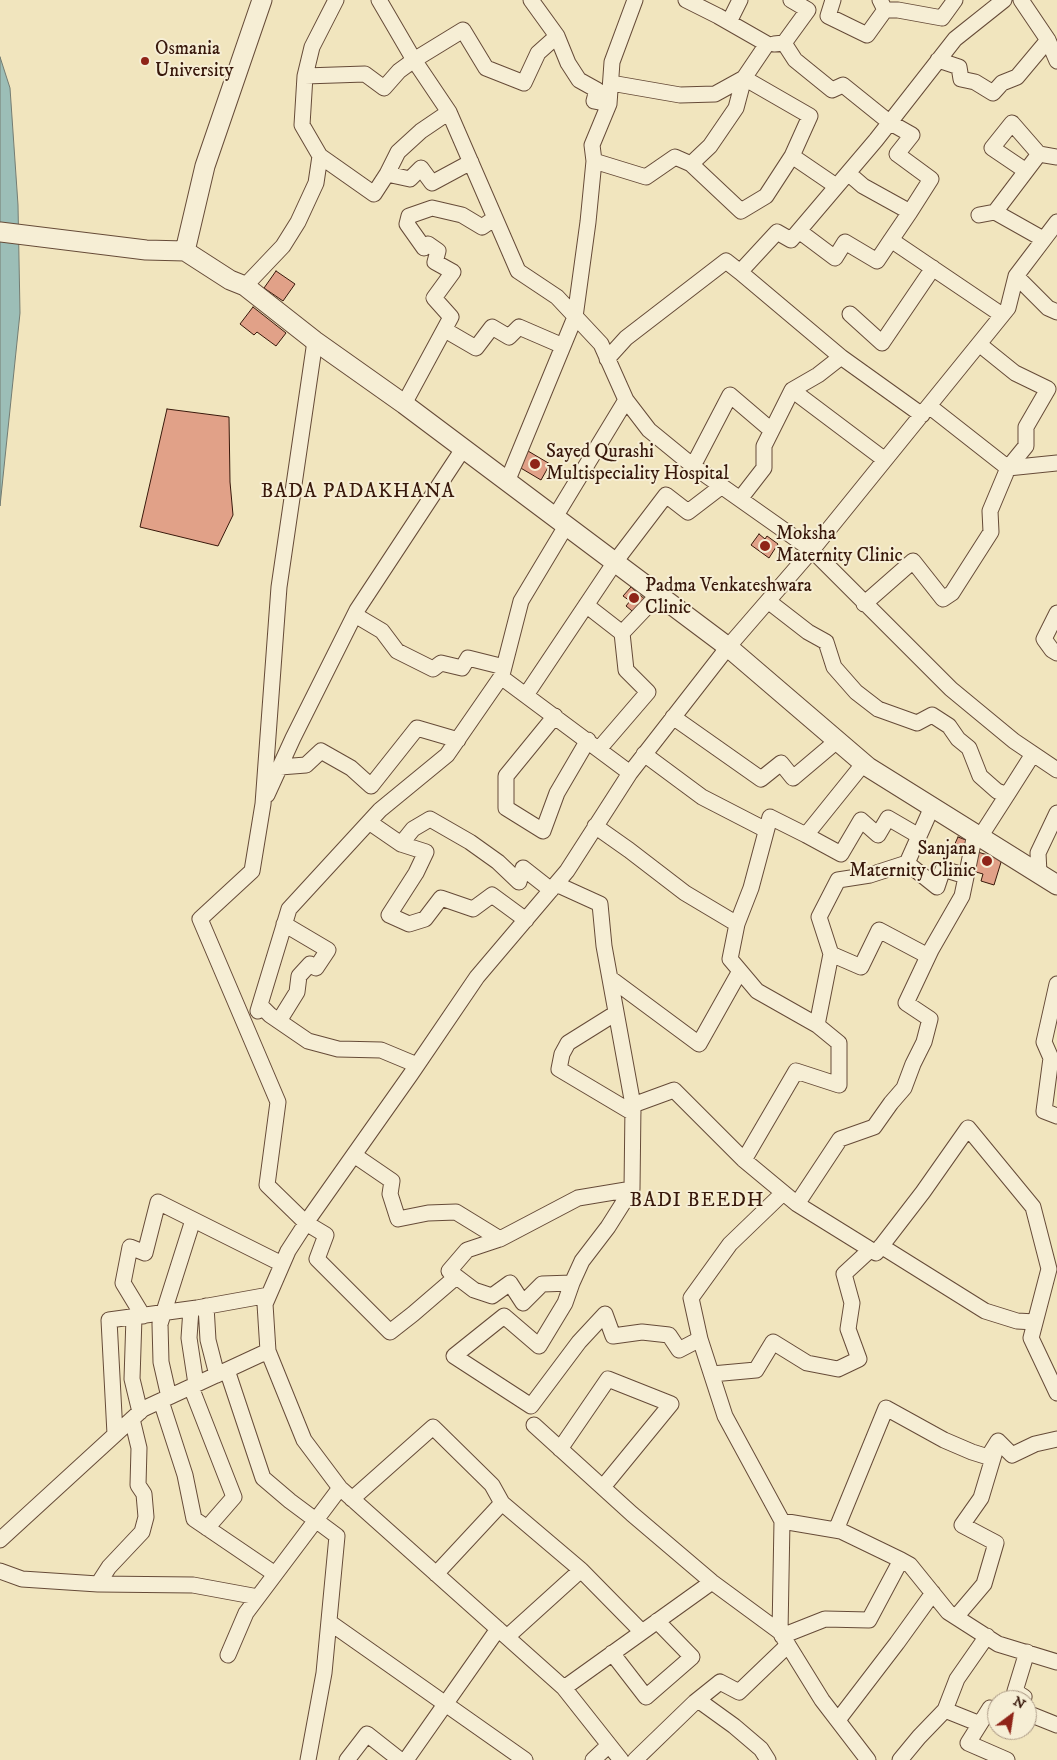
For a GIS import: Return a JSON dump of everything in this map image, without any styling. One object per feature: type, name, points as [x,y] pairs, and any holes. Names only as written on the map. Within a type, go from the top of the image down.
[{"type":"street","points":[[185,251],[205,166],[262,0]]},
{"type":"street","points":[[379,0],[414,60],[449,112],[518,271],[557,297],[601,344],[626,400],[650,430],[693,466],[812,550],[951,690],[1014,741],[1057,770]]},
{"type":"street","points":[[531,0],[558,36],[568,63],[579,80],[597,90],[594,102],[609,104]]},
{"type":"street","points":[[507,482],[575,317],[588,222],[594,161],[592,145],[609,104],[612,62],[635,0]]},
{"type":"street","points":[[686,0],[710,5],[729,22],[767,44],[784,43]]},
{"type":"street","points":[[729,22],[740,0]]},
{"type":"street","points":[[784,43],[808,10],[791,0]]},
{"type":"street","points":[[833,0],[828,16],[867,35],[882,5],[942,18],[955,0]]},
{"type":"street","points":[[740,272],[777,232],[791,240],[848,173],[955,39],[1004,0]]},
{"type":"street","points":[[1021,0],[1048,40],[1057,61]]},
{"type":"street","points":[[335,1],[312,47],[306,76],[302,126],[320,156],[374,194],[398,152],[421,131],[449,112]]},
{"type":"street","points":[[306,76],[365,74],[384,88],[399,71],[463,30],[486,68],[524,83],[538,53],[558,36]]},
{"type":"street","points":[[938,60],[959,67],[961,79],[975,82],[993,92],[1002,83],[1017,77],[1048,40]]},
{"type":"street","points":[[784,43],[795,60],[832,90],[843,85],[889,122],[912,135],[897,154],[930,179],[877,261],[845,242],[835,258],[799,231]]},
{"type":"street","points":[[691,164],[710,146],[736,108],[744,78],[767,44]]},
{"type":"street","points":[[611,83],[680,95],[715,94],[744,78]]},
{"type":"street","points":[[594,161],[646,177],[675,157],[691,164],[742,211],[766,196],[792,156],[810,116],[744,78]]},
{"type":"street","points":[[1026,171],[992,148],[1012,123],[1039,154],[1057,157]]},
{"type":"street","points":[[995,212],[1039,154]]},
{"type":"street","points":[[245,286],[283,246],[298,222],[316,183],[320,156]]},
{"type":"street","points":[[792,156],[836,186]]},
{"type":"street","points":[[387,174],[410,179],[421,168],[432,182],[471,162]]},
{"type":"street","points":[[848,173],[863,186],[910,212]]},
{"type":"street","points":[[404,404],[452,317],[434,298],[452,272],[435,262],[438,252],[428,244],[424,248],[407,224],[409,216],[432,208],[462,215],[482,227],[495,218]]},
{"type":"street","points":[[979,215],[995,212],[1043,240]]},
{"type":"street","points":[[621,1760],[564,1688],[340,1488],[304,1440],[268,1351],[265,1304],[288,1251],[477,977],[567,871],[630,772],[728,647],[812,550],[1008,308],[1016,276],[1057,222]]},
{"type":"street","points":[[0,232],[146,250],[185,251],[230,280],[245,286],[315,341],[404,404],[728,647],[864,763],[1057,885]]},
{"type":"street","points":[[891,240],[1002,315]]},
{"type":"street","points":[[607,359],[626,338],[726,261],[841,357],[926,411],[1008,468],[1057,464]]},
{"type":"street","points":[[850,314],[882,343],[933,268]]},
{"type":"street","points":[[1016,276],[1048,308],[1057,312]]},
{"type":"street","points":[[445,330],[476,348],[492,327],[509,337],[519,327],[563,346]]},
{"type":"street","points":[[315,341],[279,587],[263,804],[252,871],[200,919],[278,1102],[266,1185],[306,1224],[326,1235],[318,1259],[390,1332],[456,1277]]},
{"type":"street","points":[[864,604],[913,561],[943,599],[952,594],[991,532],[990,511],[1008,468],[1026,446],[1026,427],[1048,389],[1015,373],[979,344]]},
{"type":"street","points":[[740,500],[764,468],[764,446],[792,390],[818,375],[841,357]]},
{"type":"street","points":[[792,390],[885,460]]},
{"type":"street","points":[[693,466],[730,395],[772,430]]},
{"type":"street","points":[[417,1065],[381,1050],[338,1049],[308,1041],[259,1008],[284,924],[289,909],[380,810],[447,755],[503,672],[522,601],[561,522],[626,400]]},
{"type":"street","points":[[263,804],[355,614],[463,449]]},
{"type":"street","points":[[526,695],[615,562],[666,495],[688,512],[722,486]]},
{"type":"street","points":[[622,633],[658,595]]},
{"type":"street","points":[[768,601],[808,632],[826,642],[834,667],[856,692],[878,709],[917,723],[932,715],[949,726],[958,739],[969,748],[980,776],[996,792],[1007,795]]},
{"type":"street","points":[[555,716],[506,776],[506,808],[543,831],[557,793],[593,745],[648,692],[626,670],[622,633],[586,605]]},
{"type":"street","points":[[1057,613],[1044,639],[1052,650],[1057,653]]},
{"type":"street","points":[[355,614],[382,632],[397,652],[433,669],[441,663],[462,668],[468,658],[503,672],[526,695],[630,772]]},
{"type":"street","points":[[673,717],[761,779],[781,763],[793,778],[838,740]]},
{"type":"street","points":[[280,767],[306,765],[321,751],[351,768],[371,786],[417,728],[458,740]]},
{"type":"street","points":[[644,754],[702,797],[766,830]]},
{"type":"street","points":[[797,1204],[840,1139],[874,1127],[904,1088],[924,1042],[930,1018],[906,1004],[928,956],[962,896],[978,835],[1007,795],[1033,754]]},
{"type":"street","points":[[806,835],[864,763]]},
{"type":"street","points":[[817,1025],[831,954],[819,917],[838,880],[870,874],[907,863],[932,806]]},
{"type":"street","points":[[1039,873],[1038,853],[1057,813]]},
{"type":"street","points":[[744,1160],[796,1070],[839,1085],[840,1043],[817,1025],[758,991],[730,959],[737,924],[751,888],[770,818],[841,854],[861,820],[878,835],[888,818],[919,836]]},
{"type":"street","points":[[401,844],[413,828],[430,819],[470,842],[498,862],[519,882],[523,868],[553,887],[600,904],[610,978],[633,1109],[632,1189],[608,1227],[582,1261],[565,1303],[539,1346],[504,1316],[454,1356],[531,1406],[579,1342],[605,1314],[613,1336],[642,1332],[669,1335],[680,1350],[700,1339]]},
{"type":"street","points":[[370,822],[401,844],[426,852],[416,873],[389,915],[409,924],[425,919],[441,898],[472,909],[492,895],[526,920]]},
{"type":"street","points":[[595,826],[685,893],[737,924]]},
{"type":"street","points":[[907,863],[937,888],[943,869],[966,876]]},
{"type":"street","points":[[280,1021],[298,992],[299,976],[310,964],[316,968],[328,950],[284,924]]},
{"type":"street","points":[[831,954],[861,967],[879,930],[928,956]]},
{"type":"street","points":[[610,978],[698,1044],[740,971]]},
{"type":"street","points":[[1057,984],[1052,1028],[1044,1042],[1051,1058],[1044,1111],[1057,1116]]},
{"type":"street","points":[[616,1013],[568,1043],[562,1054],[559,1069],[633,1109]]},
{"type":"street","points":[[633,1109],[674,1090],[744,1160],[797,1204],[985,1311],[1017,1321],[1035,1322]]},
{"type":"street","points":[[712,1374],[756,1370],[773,1342],[807,1363],[830,1368],[838,1369],[859,1359],[848,1329],[852,1303],[844,1274],[876,1248],[923,1192],[968,1128],[1033,1206],[1049,1269],[1031,1338],[1057,1393]]},
{"type":"street","points":[[354,1155],[392,1181],[390,1194],[398,1219],[428,1213],[456,1212],[500,1239]]},
{"type":"street","points":[[572,1283],[542,1284],[523,1303],[510,1283],[492,1296],[474,1290],[449,1271],[467,1250],[500,1239],[578,1198],[632,1189]]},
{"type":"street","points":[[783,1193],[730,1244],[691,1298],[700,1339],[725,1416],[782,1521],[783,1638]]},
{"type":"street","points":[[98,1584],[108,1567],[142,1532],[146,1517],[144,1494],[138,1485],[139,1448],[132,1379],[138,1316],[124,1283],[130,1247],[145,1253],[158,1202],[282,1264]]},
{"type":"street","points":[[193,1220],[160,1324],[161,1362],[165,1399],[186,1475],[194,1519],[275,1574]]},
{"type":"street","points":[[115,1434],[110,1320],[199,1308],[268,1295]]},
{"type":"street","points":[[199,1308],[208,1340],[263,1478],[337,1536],[324,1673],[308,1760]]},
{"type":"street","points":[[199,1308],[189,1338],[194,1386],[234,1497],[207,1528]]},
{"type":"street","points":[[0,1540],[136,1416],[165,1399],[268,1351]]},
{"type":"street","points":[[560,1449],[608,1379],[671,1404],[602,1487]]},
{"type":"street","points":[[836,1530],[886,1408],[944,1440],[988,1457],[998,1442]]},
{"type":"street","points":[[534,1425],[602,1487],[712,1582],[783,1638],[822,1700],[868,1760]]},
{"type":"street","points":[[352,1500],[433,1427],[492,1485],[502,1503],[581,1570],[642,1632]]},
{"type":"street","points":[[998,1442],[1012,1455],[1035,1444],[1057,1439]]},
{"type":"street","points":[[956,1617],[984,1584],[996,1543],[962,1525],[981,1498],[998,1442]]},
{"type":"street","points":[[228,1655],[246,1613],[340,1488]]},
{"type":"street","points":[[436,1574],[502,1503]]},
{"type":"street","points":[[782,1521],[842,1531],[901,1560],[910,1565],[948,1612],[998,1644],[1057,1662]]},
{"type":"street","points":[[636,1760],[698,1700],[720,1682],[739,1692],[783,1638],[826,1619],[869,1620],[901,1560]]},
{"type":"street","points":[[406,1760],[446,1704],[502,1633],[581,1570]]},
{"type":"street","points":[[0,1571],[22,1579],[98,1584],[193,1585],[258,1597]]},
{"type":"street","points":[[564,1688],[712,1582]]},
{"type":"street","points":[[838,1720],[933,1593]]},
{"type":"street","points":[[612,1653],[646,1697],[692,1657],[657,1621]]},
{"type":"street","points":[[329,1622],[525,1760]]},
{"type":"street","points":[[900,1760],[945,1710],[957,1678],[987,1636]]},
{"type":"street","points":[[1015,1690],[1027,1652]]},
{"type":"street","points":[[698,1700],[734,1726],[761,1749],[768,1760]]},
{"type":"street","points":[[945,1710],[980,1724]]},
{"type":"street","points":[[987,1713],[968,1743],[1007,1760]]},
{"type":"street","points":[[1037,1717],[1057,1725]]},
{"type":"street","points":[[347,1760],[367,1734],[400,1760]]},
{"type":"street","points":[[594,1760],[609,1745]]},
{"type":"water","points":[[0,57],[10,88],[18,205],[20,313],[0,506]]},
{"type":"building","points":[[276,271],[295,284],[283,301],[264,288]]},
{"type":"building","points":[[253,307],[286,333],[276,346],[257,332],[254,335],[240,324]]},
{"type":"building","points":[[167,409],[229,417],[230,482],[233,515],[218,546],[140,527]]},
{"type":"building","points":[[528,451],[550,464],[541,480],[519,467]]},
{"type":"building","points":[[759,534],[765,539],[767,536],[778,544],[769,558],[751,545]]},
{"type":"building","points":[[631,587],[648,602],[637,615],[626,606],[630,601],[623,596]]},
{"type":"building","points":[[958,837],[971,842],[965,854],[953,848]]},
{"type":"building","points":[[974,851],[1002,859],[994,885],[981,881],[983,874],[969,870]]},
{"type":"place","name":"Osmania University","points":[[145,61]]},
{"type":"place","name":"Sayed Qurashi Multispeciality Hospital","points":[[535,464]]},
{"type":"place","name":"Moksha Maternity Clinic","points":[[765,546]]},
{"type":"place","name":"Padma Venkateshwara Clinic","points":[[634,598]]},
{"type":"place","name":"Sanjana Maternity Clinic","points":[[987,861]]},
{"type":"district","name":"BADA PADAKHANA","points":[[358,493]]},
{"type":"district","name":"BADI BEEDH","points":[[697,1202]]}]
